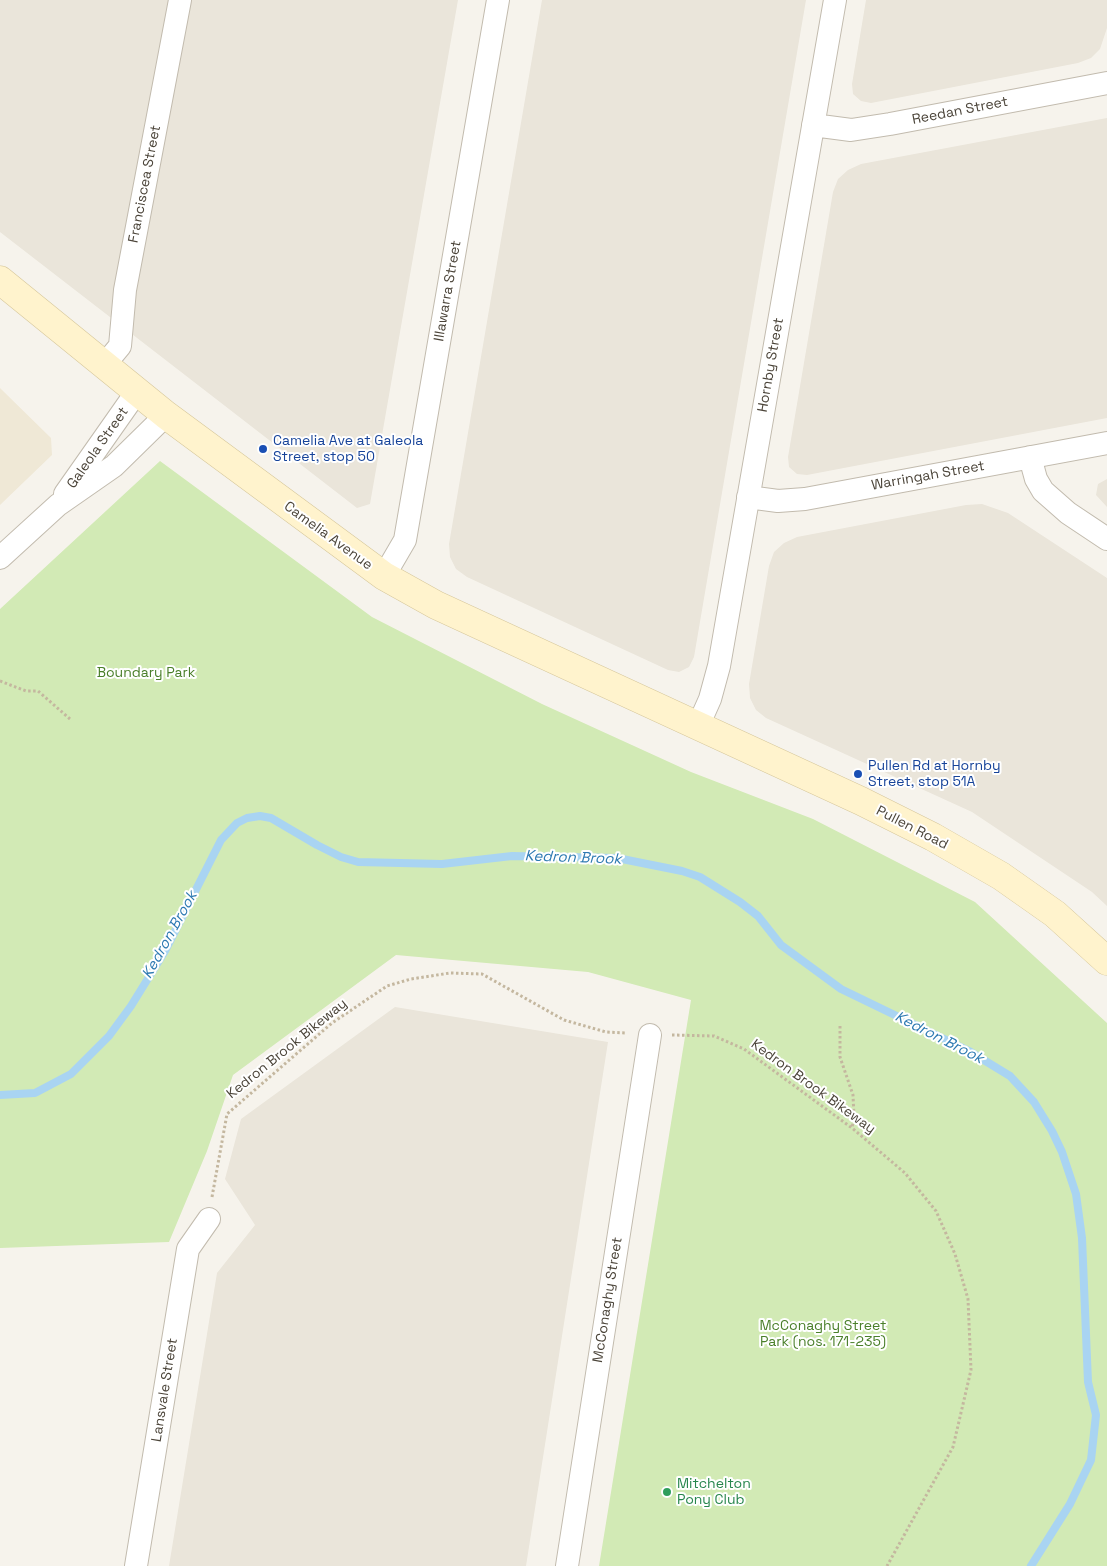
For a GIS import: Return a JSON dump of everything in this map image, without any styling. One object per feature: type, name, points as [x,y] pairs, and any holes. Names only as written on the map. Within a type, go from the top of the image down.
[{"type":"street","name":"Franciscea Street","points":[[105,364],[120,346],[126,290],[180,0]]},
{"type":"street","name":"Illawarra Street","points":[[384,576],[405,540],[498,0]]},
{"type":"street","name":"Hornby Street","points":[[698,726],[710,700],[719,666],[835,0]]},
{"type":"street","name":"Reedan Street","points":[[813,125],[851,130],[1107,83]]},
{"type":"street","name":"Camelia Avenue","points":[[0,280],[138,390],[166,415],[330,539],[384,576],[428,601],[698,726]]},
{"type":"street","name":"Galeola Street","points":[[58,505],[138,390]]},
{"type":"street","name":"Galeola Street","points":[[0,558],[58,505],[114,466],[166,415]]},
{"type":"street","name":"Warringah Street","points":[[748,497],[778,501],[805,499],[1107,443]]},
{"type":"street","points":[[1030,458],[1036,479],[1043,491],[1068,513],[1107,539]]},
{"type":"street","name":"Pullen Road","points":[[698,726],[860,801],[932,837],[1001,876],[1055,914],[1107,961]]},
{"type":"street","name":"McConaghy Street","points":[[567,1566],[650,1035]]},
{"type":"street","name":"Lansvale Street","points":[[136,1566],[188,1248],[209,1220]]},
{"type":"path","points":[[0,681],[26,691],[38,691],[70,718]]},
{"type":"path","name":"Kedron Brook Bikeway","points":[[209,1220],[215,1169],[227,1114],[332,1023],[387,986],[411,979],[450,973],[482,974],[564,1020],[606,1032],[714,1036],[744,1050],[852,1128],[905,1173],[936,1211],[955,1254],[968,1299],[971,1370],[953,1447],[887,1566]]},
{"type":"path","points":[[840,1026],[840,1057],[853,1095],[854,1117],[852,1128]]},
{"type":"shaded area","points":[[0,0],[458,0],[370,504],[357,508],[0,232]]},
{"type":"shaded area","points":[[542,0],[806,0],[694,657],[689,667],[679,672],[668,670],[467,577],[456,569],[450,557],[449,544]]},
{"type":"shaded area","points":[[866,0],[1107,0],[1107,28],[1100,49],[1091,58],[1078,63],[871,103],[861,101],[853,94],[852,84]]},
{"type":"shaded area","points":[[1107,118],[1107,418],[807,475],[797,474],[789,467],[788,457],[833,192],[838,179],[848,170],[861,164]]},
{"type":"shaded area","points":[[0,388],[51,438],[52,455],[0,505]]},
{"type":"shaded area","points":[[1107,479],[1107,507],[1096,495],[1098,484]]},
{"type":"shaded area","points":[[982,504],[1008,513],[1107,578],[1107,906],[1092,892],[972,812],[766,718],[756,710],[750,698],[749,684],[769,566],[774,552],[784,543],[797,537],[966,505]]},
{"type":"shaded area","points":[[395,1007],[608,1042],[526,1566],[169,1566],[217,1273],[255,1225],[225,1179],[241,1119]]},
{"type":"green space","points":[[160,461],[372,617],[542,704],[691,772],[813,819],[975,902],[1107,1023],[1107,1566],[599,1566],[691,1000],[588,972],[396,955],[233,1075],[207,1151],[169,1242],[0,1248],[0,609]]},
{"type":"waterway","name":"Kedron Brook","points":[[0,1095],[35,1093],[71,1074],[109,1036],[131,1006],[165,951],[221,840],[237,823],[247,818],[260,816],[271,818],[317,845],[341,857],[358,862],[442,864],[512,856],[617,858],[682,871],[700,877],[740,902],[758,916],[781,945],[841,989],[969,1051],[1010,1076],[1034,1102],[1052,1131],[1062,1152],[1076,1194],[1082,1238],[1088,1382],[1096,1415],[1091,1460],[1070,1504],[1031,1566]]},
{"type":"place","name":"Camelia Ave at Galeola Street, stop 50","points":[[263,449]]},
{"type":"place","name":"Pullen Rd at Hornby Street, stop 51A","points":[[858,774]]},
{"type":"place","name":"Mitchelton Pony Club","points":[[667,1492]]},
{"type":"park label","name":"Boundary Park","points":[[146,673]]},
{"type":"park label","name":"McConaghy Street Park (nos. 171-235)","points":[[823,1334]]}]
